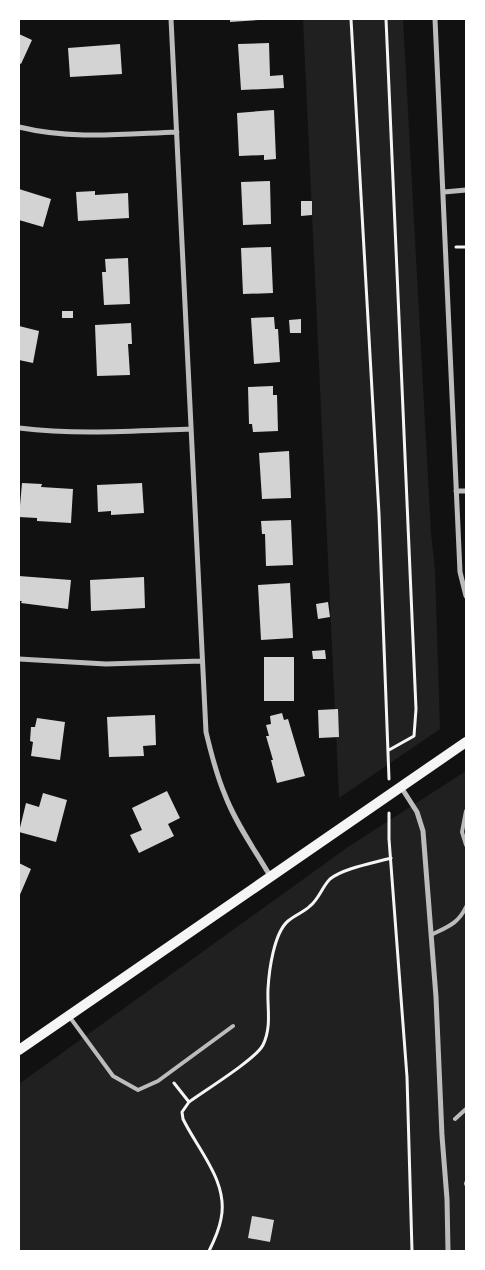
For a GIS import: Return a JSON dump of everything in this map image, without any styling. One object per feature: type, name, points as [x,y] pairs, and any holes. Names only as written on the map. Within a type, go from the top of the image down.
[{"type":"main road","points":[[19,1050],[466,742]]},
{"type":"street","points":[[171,19],[206,732],[214,765],[225,796],[271,877]]},
{"type":"street","points":[[435,19],[460,572],[466,596]]},
{"type":"street","points":[[19,127],[37,132],[75,136],[177,132]]},
{"type":"street","points":[[444,192],[466,190]]},
{"type":"street","points":[[19,428],[76,433],[191,429]]},
{"type":"street","points":[[456,491],[466,491]]},
{"type":"street","points":[[19,659],[106,664],[202,661]]},
{"type":"street","points":[[401,787],[417,812],[423,830],[447,1199],[448,1251]]},
{"type":"lane","points":[[466,811],[462,832],[466,845]]},
{"type":"lane","points":[[431,935],[455,923],[461,917],[466,907]]},
{"type":"lane","points":[[69,1016],[113,1076],[138,1090],[158,1081],[232,1026]]},
{"type":"lane","points":[[455,1119],[466,1109]]},
{"type":"path","points":[[351,19],[380,514],[391,858],[406,1077],[412,1251]]},
{"type":"path","points":[[386,19],[416,709],[414,736],[388,750]]},
{"type":"path","points":[[209,1251],[219,1229],[222,1216],[220,1190],[211,1167],[183,1119],[182,1112],[189,1102],[246,1061],[260,1050],[264,1044],[269,1024],[268,988],[274,952],[278,935],[287,922],[313,905],[330,879],[340,873],[391,858]]},
{"type":"path","points":[[168,1074],[189,1102]]},
{"type":"shaded area","points":[[303,19],[403,19],[431,533],[435,569],[440,729],[339,798]]},
{"type":"shaded area","points":[[466,771],[466,1251],[19,1251],[19,1084],[348,847]]},
{"type":"building","points":[[230,19],[259,19],[259,20],[230,22]]},
{"type":"building","points":[[19,34],[32,40],[21,64],[19,63]]},
{"type":"building","points":[[269,43],[270,76],[283,75],[284,88],[241,90],[238,44]]},
{"type":"building","points":[[120,44],[122,74],[70,77],[68,48]]},
{"type":"building","points":[[274,110],[276,159],[264,160],[264,155],[239,156],[237,113]]},
{"type":"building","points":[[270,181],[271,224],[243,225],[241,182]]},
{"type":"building","points":[[19,189],[51,199],[43,227],[19,220]]},
{"type":"building","points":[[95,191],[95,195],[128,193],[129,218],[78,221],[76,192]]},
{"type":"building","points":[[301,201],[312,201],[312,215],[301,216]]},
{"type":"building","points":[[271,247],[273,293],[243,294],[241,248]]},
{"type":"building","points":[[128,258],[130,304],[104,305],[102,272],[106,272],[105,259]]},
{"type":"building","points":[[62,311],[73,311],[73,318],[62,318]]},
{"type":"building","points":[[274,317],[275,329],[278,329],[280,362],[254,364],[251,318]]},
{"type":"building","points":[[301,319],[301,333],[290,333],[289,320]]},
{"type":"building","points":[[131,323],[132,344],[128,344],[130,375],[97,376],[95,325]]},
{"type":"building","points":[[19,326],[39,331],[33,363],[19,360]]},
{"type":"building","points":[[273,386],[273,395],[277,395],[278,431],[253,432],[252,424],[249,424],[248,387]]},
{"type":"building","points":[[289,451],[291,498],[262,499],[259,453]]},
{"type":"building","points":[[22,483],[42,484],[41,487],[73,489],[71,523],[37,521],[37,518],[19,517]]},
{"type":"building","points":[[142,483],[144,513],[111,515],[111,511],[98,512],[97,485]]},
{"type":"building","points":[[291,520],[293,565],[266,566],[265,534],[262,534],[261,521]]},
{"type":"building","points":[[19,576],[71,580],[68,609],[21,603],[22,601],[19,601]]},
{"type":"building","points":[[144,577],[145,608],[91,611],[90,580]]},
{"type":"building","points":[[290,583],[293,638],[261,640],[258,585]]},
{"type":"building","points":[[328,602],[330,617],[318,619],[316,604]]},
{"type":"building","points":[[325,650],[326,659],[313,659],[312,651]]},
{"type":"building","points":[[264,657],[294,657],[294,701],[264,701]]},
{"type":"building","points":[[338,709],[339,737],[319,738],[318,710]]},
{"type":"building","points":[[282,713],[284,720],[288,719],[305,776],[277,783],[266,736],[269,736],[266,725],[271,724],[270,716]]},
{"type":"building","points":[[155,715],[156,745],[143,746],[144,756],[109,757],[107,717]]},
{"type":"building","points":[[37,718],[65,722],[60,760],[31,756],[33,742],[30,741],[31,727],[35,727]]},
{"type":"building","points":[[167,791],[180,818],[168,824],[174,836],[139,853],[130,835],[142,830],[132,808]]},
{"type":"building","points":[[43,793],[67,800],[56,842],[19,832],[26,803],[39,807]]},
{"type":"building","points":[[19,863],[31,869],[19,897]]},
{"type":"building","points":[[252,1216],[274,1220],[270,1242],[248,1238]]}]
